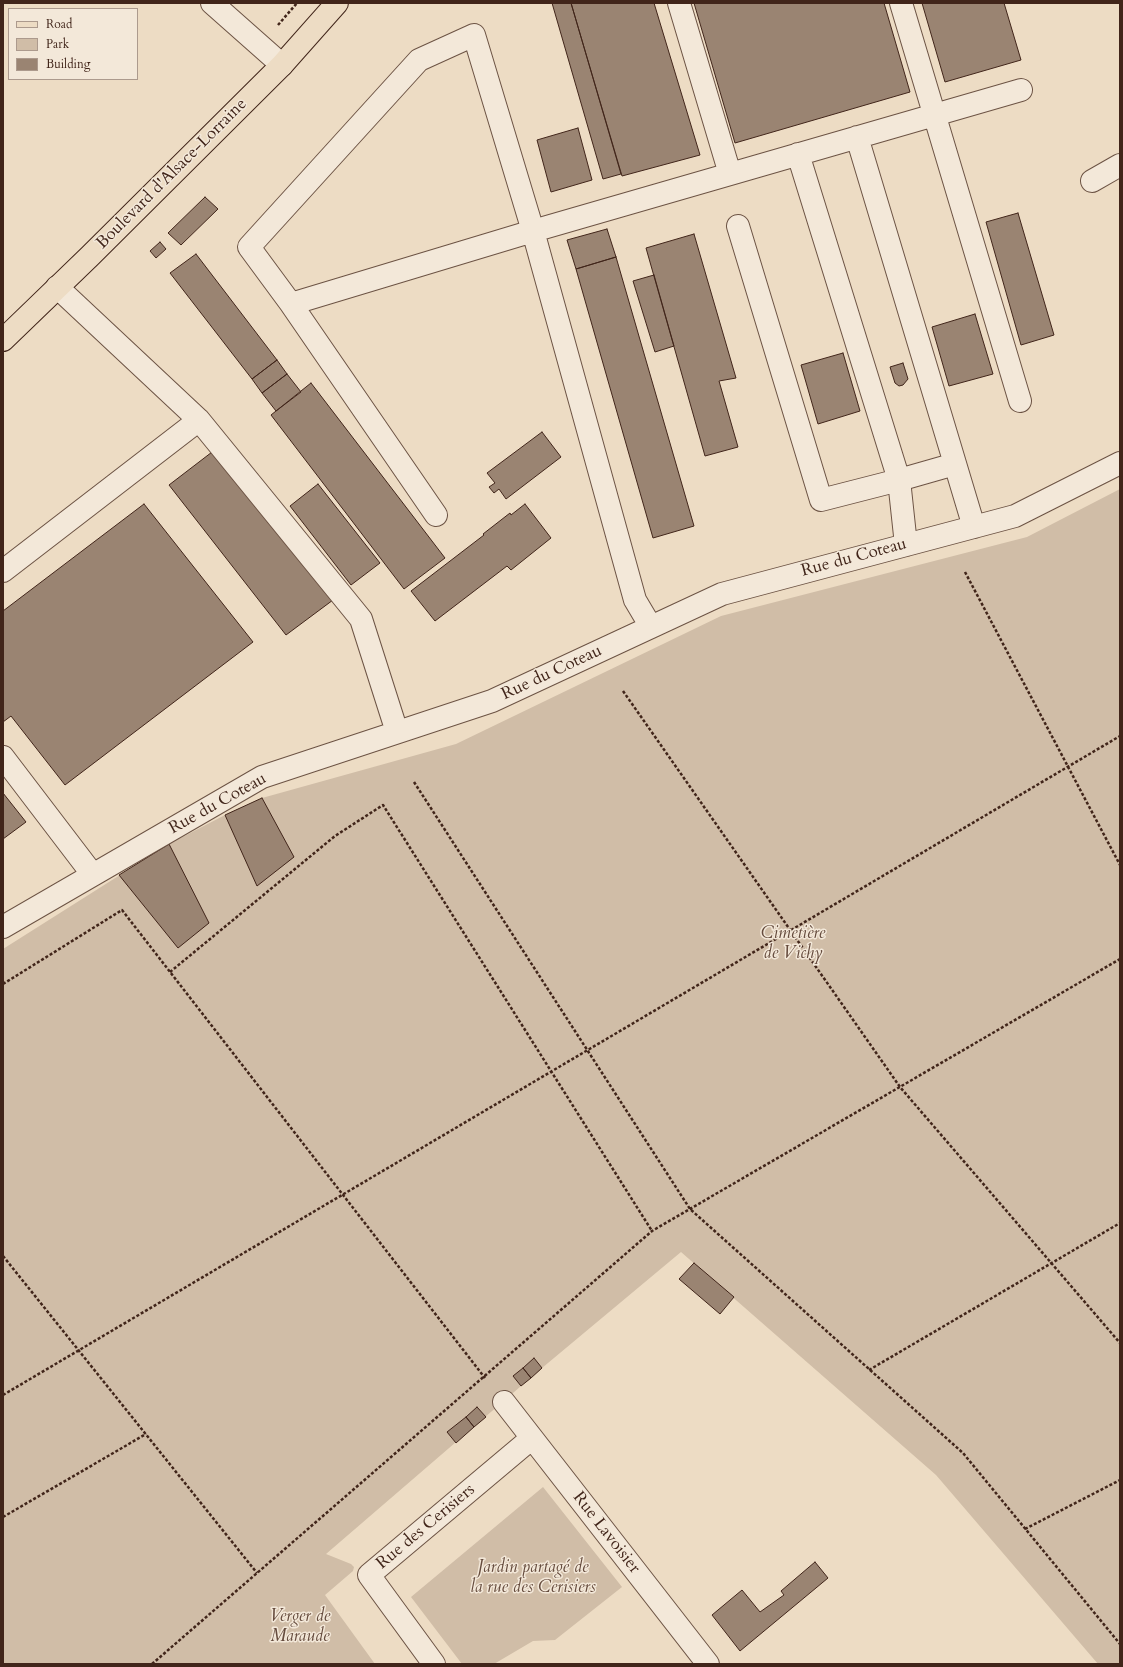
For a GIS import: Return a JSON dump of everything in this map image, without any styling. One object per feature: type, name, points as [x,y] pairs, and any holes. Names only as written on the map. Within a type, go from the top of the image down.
[{"type":"main road","name":"Boulevard d'Alsace-Lorraine","points":[[3,340],[282,65],[337,3]]},
{"type":"street","points":[[212,3],[282,65]]},
{"type":"street","points":[[679,3],[730,174]]},
{"type":"street","points":[[901,3],[1020,401]]},
{"type":"street","points":[[436,515],[291,304],[249,247],[419,60],[474,35],[533,231],[635,600],[651,627]]},
{"type":"street","points":[[291,304],[533,231],[1021,90]]},
{"type":"street","points":[[857,137],[974,526]]},
{"type":"street","points":[[798,154],[899,480],[906,545]]},
{"type":"street","points":[[1092,181],[1120,165]]},
{"type":"street","points":[[738,226],[821,500],[955,464]]},
{"type":"street","points":[[58,287],[199,420],[361,619],[397,732]]},
{"type":"street","points":[[3,571],[199,420]]},
{"type":"street","name":"Rue du Coteau","points":[[3,927],[262,777],[492,701],[722,594],[1015,516],[1120,463]]},
{"type":"street","points":[[3,757],[93,875]]},
{"type":"street","name":"Rue Lavoisier","points":[[504,1402],[708,1664]]},
{"type":"street","name":"Rue des Cerisiers","points":[[434,1664],[369,1575],[532,1438]]},
{"type":"path","points":[[260,45],[297,3]]},
{"type":"path","points":[[965,572],[1120,865]]},
{"type":"path","points":[[623,691],[900,1087],[1120,1343]]},
{"type":"path","points":[[3,1395],[1120,736]]},
{"type":"path","points":[[414,782],[690,1209],[963,1453],[1120,1644]]},
{"type":"path","points":[[170,972],[335,836],[383,805],[652,1231]]},
{"type":"path","points":[[3,984],[122,910],[504,1402]]},
{"type":"path","points":[[152,1664],[652,1231],[1120,959]]},
{"type":"path","points":[[869,1370],[1120,1223]]},
{"type":"path","points":[[3,1256],[257,1573]]},
{"type":"path","points":[[3,1518],[146,1434]]},
{"type":"path","points":[[1025,1529],[1120,1480]]},
{"type":"green space","name":"Cimetière de Vichy","points":[[1120,489],[1120,1664],[1098,1664],[936,1475],[681,1252],[542,1368],[326,1554],[351,1564],[354,1567],[353,1571],[325,1595],[375,1664],[3,1664],[3,949],[169,844],[262,798],[456,744],[721,616],[1027,537]]},
{"type":"green space","name":"Jardin partagé de la rue des Cerisiers","points":[[543,1487],[622,1587],[555,1640],[533,1641],[494,1664],[462,1664],[411,1597]]},
{"type":"building","points":[[552,3],[571,3],[621,174],[603,179]]},
{"type":"building","points":[[571,3],[654,3],[700,155],[622,176]]},
{"type":"building","points":[[694,3],[884,3],[910,92],[735,143]]},
{"type":"building","points":[[922,3],[1004,3],[1021,60],[945,82]]},
{"type":"building","points":[[578,128],[592,180],[551,192],[537,140]]},
{"type":"building","points":[[205,197],[218,209],[181,245],[168,233]]},
{"type":"building","points":[[1018,213],[1054,335],[1021,345],[986,222]]},
{"type":"building","points":[[607,229],[616,257],[576,269],[567,240]]},
{"type":"building","points":[[694,234],[736,378],[719,381],[738,447],[705,456],[646,248]]},
{"type":"building","points":[[160,242],[166,249],[156,258],[150,251]]},
{"type":"building","points":[[196,254],[277,360],[252,379],[170,273]]},
{"type":"building","points":[[616,257],[694,526],[653,538],[576,269]]},
{"type":"building","points":[[654,275],[674,346],[655,352],[633,281]]},
{"type":"building","points":[[975,314],[993,374],[949,386],[932,327]]},
{"type":"building","points":[[843,353],[860,411],[818,424],[801,365]]},
{"type":"building","points":[[277,360],[287,374],[262,393],[252,379]]},
{"type":"building","points":[[903,363],[908,379],[903,385],[899,386],[895,383],[890,367]]},
{"type":"building","points":[[287,374],[301,392],[276,411],[262,393]]},
{"type":"building","points":[[311,383],[445,558],[404,589],[271,415]]},
{"type":"building","points":[[542,432],[561,457],[506,499],[499,489],[494,493],[489,487],[495,483],[487,473]]},
{"type":"building","points":[[216,449],[333,600],[286,635],[169,485]]},
{"type":"building","points":[[318,484],[380,563],[351,585],[290,506]]},
{"type":"building","points":[[144,504],[253,642],[65,785],[11,716],[3,722],[3,611]]},
{"type":"building","points":[[525,504],[551,538],[511,570],[507,566],[435,621],[411,591],[510,513],[511,515]]},
{"type":"building","points":[[3,793],[26,822],[3,839]]},
{"type":"building","points":[[262,798],[294,857],[257,886],[225,815]]},
{"type":"building","points":[[169,844],[209,923],[178,948],[119,875]]},
{"type":"building","points":[[694,1263],[734,1297],[720,1314],[679,1279]]},
{"type":"building","points":[[534,1358],[542,1368],[531,1378],[523,1368]]},
{"type":"building","points":[[523,1368],[531,1378],[521,1386],[513,1376]]},
{"type":"building","points":[[477,1407],[486,1417],[474,1427],[466,1417]]},
{"type":"building","points":[[466,1417],[474,1427],[456,1443],[447,1432]]},
{"type":"building","points":[[815,1562],[828,1578],[740,1651],[712,1615],[742,1590],[760,1612],[784,1595],[781,1591]]},
{"type":"park label","name":"Verger de Maraude","points":[[300,1627]]}]
